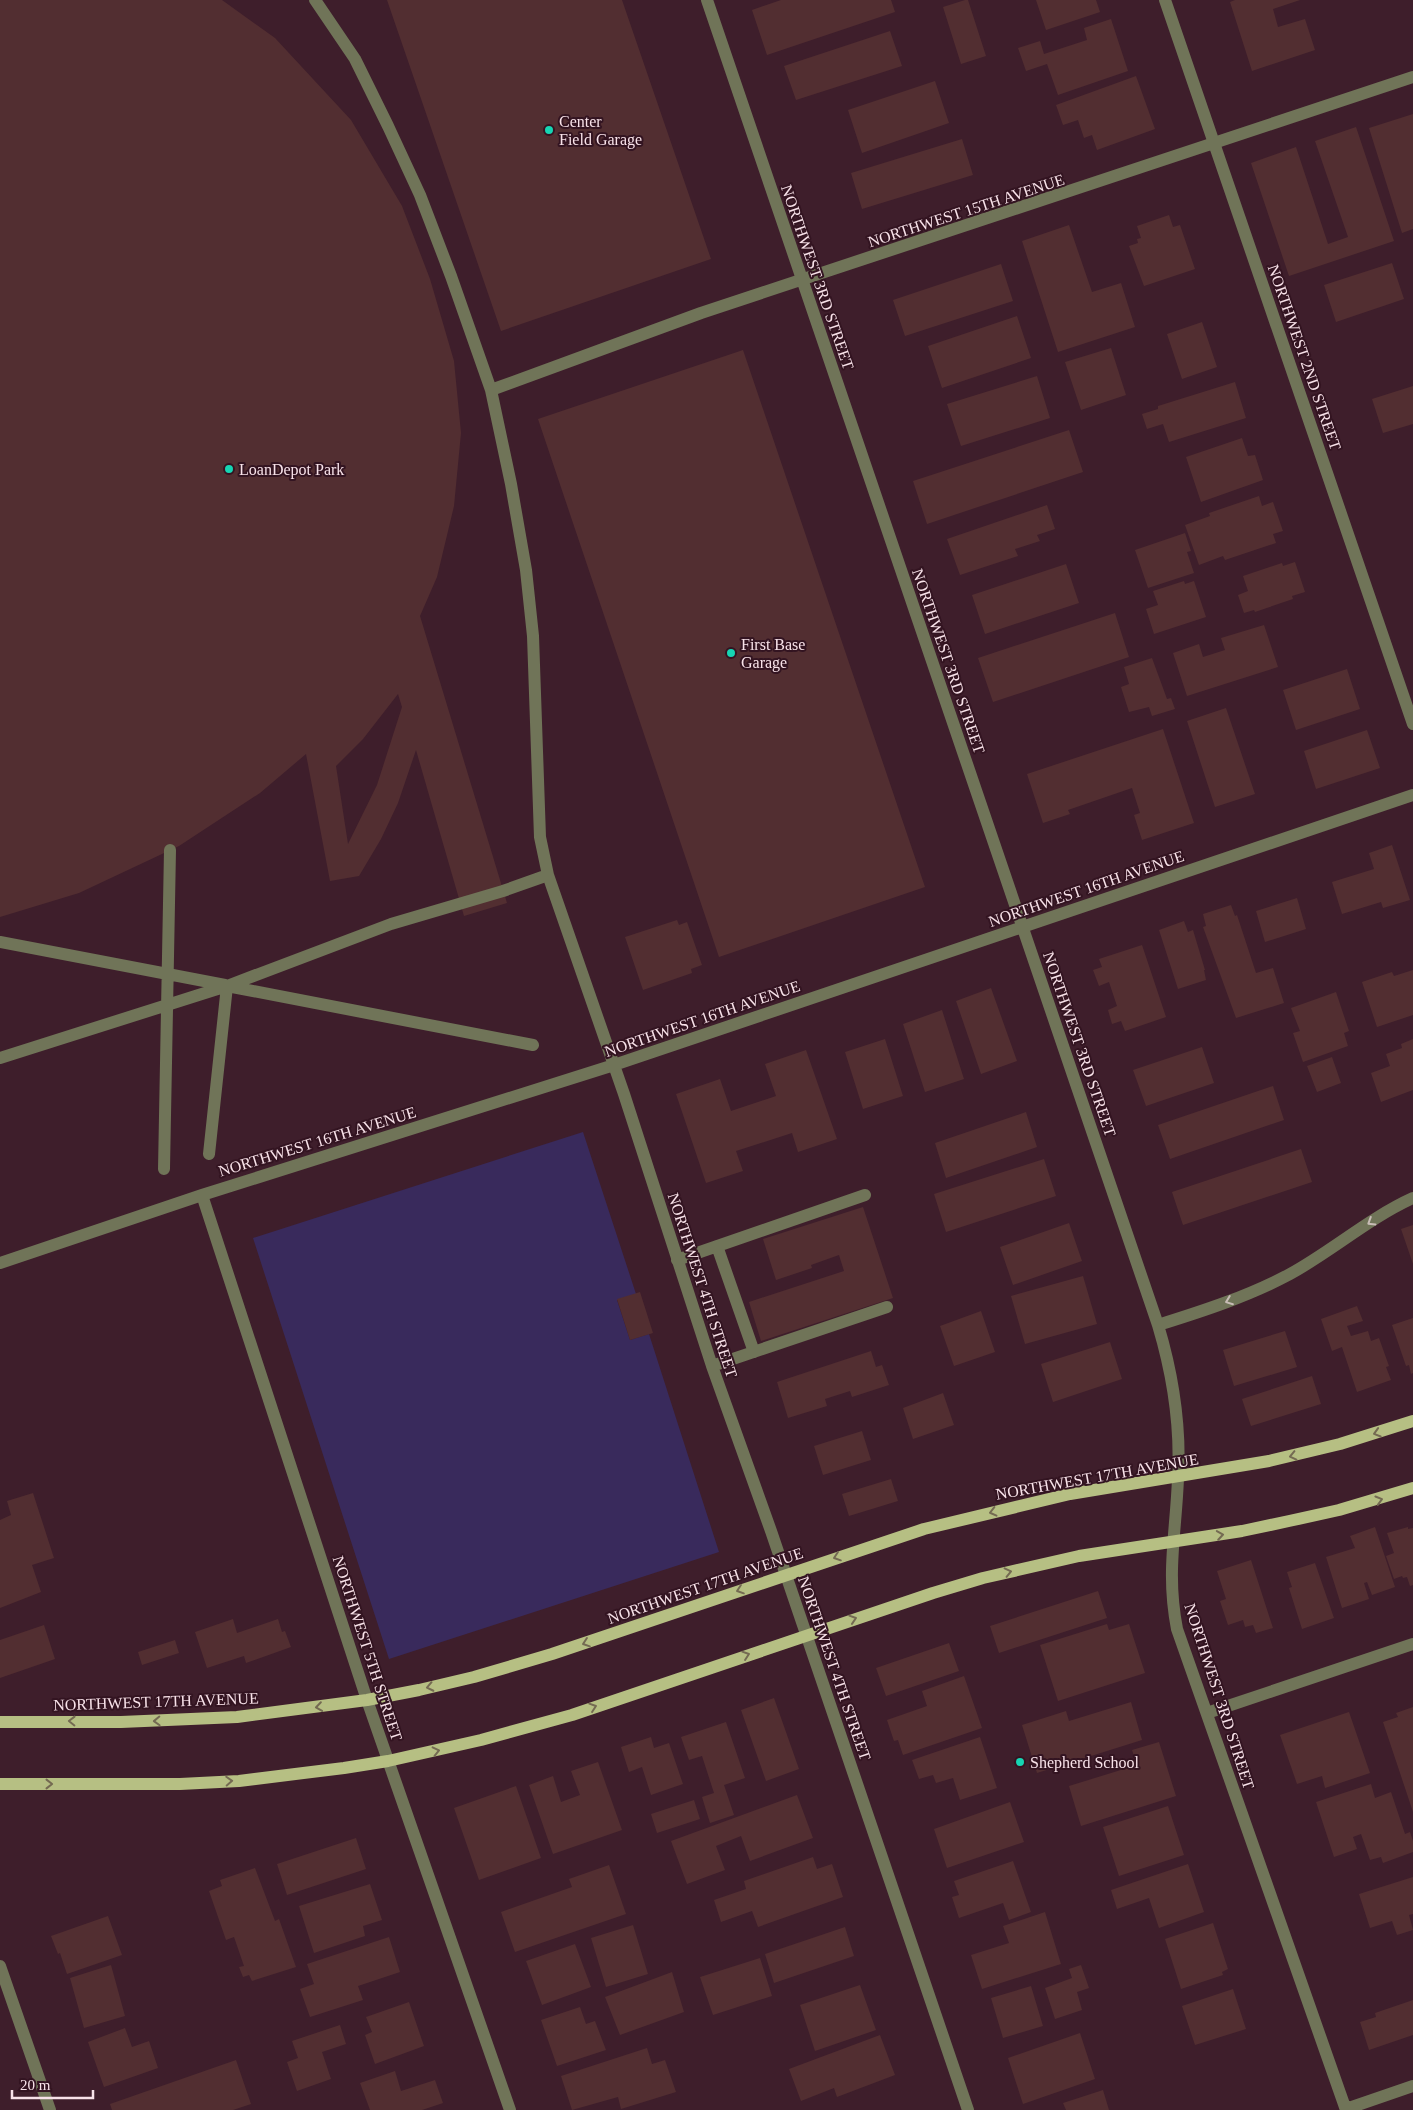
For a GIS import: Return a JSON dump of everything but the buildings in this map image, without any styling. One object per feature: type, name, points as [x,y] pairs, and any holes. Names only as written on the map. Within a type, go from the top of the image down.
[{"type":"main road","name":"NORTHWEST 17TH AVENUE","points":[[0,1722],[121,1722],[237,1717],[368,1700],[464,1679],[552,1654],[916,1532],[1070,1494],[1178,1478],[1306,1452],[1413,1421]]},
{"type":"main road","points":[[0,1784],[180,1784],[220,1782],[388,1761],[486,1739],[572,1714],[983,1578],[1079,1556],[1242,1532],[1323,1514],[1385,1498],[1413,1488]]},
{"type":"street","name":"NORTHWEST 4TH STREET","points":[[315,0],[355,59],[420,195],[491,390],[511,484],[527,580],[533,636],[540,837],[548,875],[614,1065],[712,1366],[807,1635],[968,2110]]},
{"type":"street","name":"NORTHWEST 3RD STREET","points":[[707,0],[1158,1324],[1167,1355],[1178,1416],[1178,1478],[1172,1542],[1172,1604],[1177,1629],[1346,2110]]},
{"type":"street","name":"NORTHWEST 2ND STREET","points":[[1165,0],[1413,724]]},
{"type":"street","name":"NORTHWEST 15TH AVENUE","points":[[491,390],[622,340],[1413,77]]},
{"type":"street","name":"NORTHWEST 16TH AVENUE","points":[[0,1263],[202,1195],[614,1065],[1413,795]]},
{"type":"street","points":[[164,1169],[170,850]]},
{"type":"street","points":[[0,1058],[227,986],[391,924],[503,891],[548,875]]},
{"type":"street","points":[[0,942],[534,1045]]},
{"type":"street","points":[[209,1154],[227,986]]},
{"type":"street","points":[[677,1260],[865,1194]]},
{"type":"street","name":"NORTHWEST 5TH STREET","points":[[202,1195],[388,1761],[510,2110]]},
{"type":"street","points":[[1158,1324],[1204,1310],[1268,1285],[1292,1273],[1379,1217],[1413,1198]]},
{"type":"street","points":[[717,1246],[754,1352]]},
{"type":"street","points":[[712,1366],[887,1307]]},
{"type":"street","points":[[1206,1713],[1413,1644]]},
{"type":"street","points":[[0,1966],[50,2110]]},
{"type":"street","points":[[1346,2110],[1413,2086]]},
{"type":"shaded area","points":[[583,1132],[636,1294],[617,1300],[630,1340],[649,1334],[719,1552],[389,1659],[253,1238]]},
{"type":"place","name":"Center Field Garage","points":[[549,130]]},
{"type":"place","name":"LoanDepot Park","points":[[229,469]]},
{"type":"place","name":"First Base Garage","points":[[731,653]]},
{"type":"place","name":"Shepherd School","points":[[1020,1762]]}]
